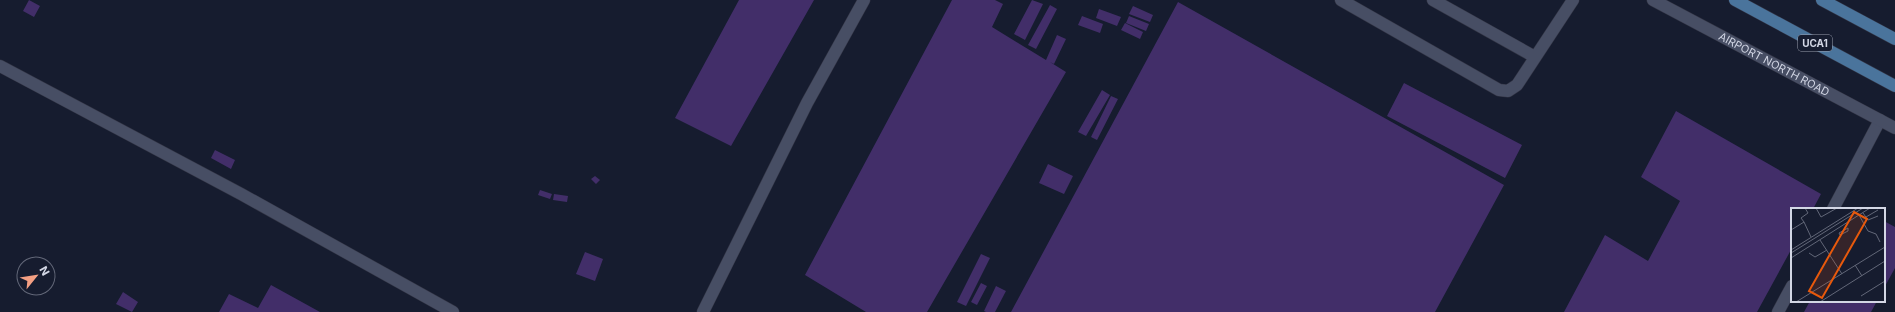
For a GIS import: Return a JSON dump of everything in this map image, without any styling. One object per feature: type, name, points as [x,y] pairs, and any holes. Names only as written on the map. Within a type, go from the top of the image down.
[{"type":"main road","points":[[703,312],[808,103],[864,0]]},
{"type":"main road","points":[[1341,0],[1498,90],[1508,92],[1516,85],[1573,0]]},
{"type":"main road","points":[[1433,0],[1535,57]]},
{"type":"main road","name":"AIRPORT NORTH ROAD","points":[[1653,0],[1895,128]]},
{"type":"main road","name":"UCA1","points":[[1735,0],[1895,86]]},
{"type":"main road","points":[[1822,0],[1895,39]]},
{"type":"main road","points":[[2,71],[240,194],[453,312]]},
{"type":"main road","points":[[1834,208],[1880,120]]},
{"type":"main road","points":[[1778,312],[1791,288]]},
{"type":"building","points":[[29,0],[40,6],[34,17],[23,11]]},
{"type":"building","points":[[739,0],[814,0],[731,146],[675,118]]},
{"type":"building","points":[[952,0],[995,0],[1003,4],[992,27],[1046,60],[1057,35],[1066,39],[1054,64],[1050,62],[1066,72],[927,312],[866,312],[805,275]]},
{"type":"building","points":[[1032,0],[1043,4],[1025,40],[1014,34]]},
{"type":"building","points":[[1178,2],[1504,185],[1435,312],[1011,312]]},
{"type":"building","points":[[1050,5],[1057,9],[1036,49],[1028,45]]},
{"type":"building","points":[[1133,6],[1153,15],[1150,22],[1129,14]]},
{"type":"building","points":[[1099,9],[1121,17],[1117,26],[1096,18]]},
{"type":"building","points":[[1082,16],[1103,24],[1100,33],[1078,25]]},
{"type":"building","points":[[1129,16],[1149,24],[1146,31],[1126,23]]},
{"type":"building","points":[[1125,23],[1143,32],[1140,39],[1121,30]]},
{"type":"building","points":[[1404,83],[1522,145],[1505,178],[1387,116]]},
{"type":"building","points":[[1102,90],[1110,95],[1086,136],[1078,132]]},
{"type":"building","points":[[1111,96],[1118,99],[1097,140],[1091,137]]},
{"type":"building","points":[[1676,111],[1821,194],[1814,208],[1791,208],[1791,250],[1757,312],[1564,312],[1605,235],[1648,261],[1680,201],[1641,177]]},
{"type":"building","points":[[215,150],[235,160],[231,169],[211,158]]},
{"type":"building","points":[[1048,164],[1073,176],[1064,194],[1039,183]]},
{"type":"building","points":[[595,176],[600,180],[596,184],[591,179]]},
{"type":"building","points":[[540,190],[552,194],[550,199],[538,195]]},
{"type":"building","points":[[554,194],[568,196],[567,202],[553,200]]},
{"type":"building","points":[[1885,222],[1895,227],[1895,268],[1885,286]]},
{"type":"building","points":[[585,252],[603,259],[595,281],[576,274]]},
{"type":"building","points":[[981,254],[990,258],[966,306],[957,302]]},
{"type":"building","points":[[981,283],[987,286],[977,305],[971,302]]},
{"type":"building","points":[[271,285],[320,312],[219,312],[229,294],[258,308]]},
{"type":"building","points":[[996,286],[1006,291],[995,312],[986,312],[984,311]]},
{"type":"building","points":[[123,292],[138,302],[132,312],[116,304]]},
{"type":"building","points":[[1809,302],[1876,302],[1871,312],[1804,312]]}]
